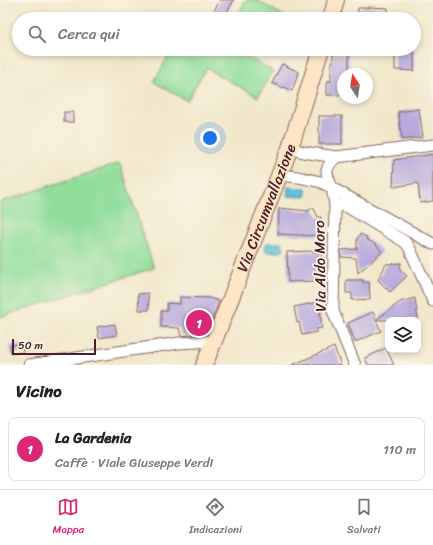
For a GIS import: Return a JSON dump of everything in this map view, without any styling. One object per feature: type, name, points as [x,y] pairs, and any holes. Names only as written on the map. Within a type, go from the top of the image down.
[{"type":"street","points":[[333,12],[336,0]]},
{"type":"street","name":"Via Circumvallazione","points":[[204,365],[280,175],[319,56]]},
{"type":"street","points":[[290,148],[303,152],[336,157],[433,145]]},
{"type":"street","name":"Via Aldo Moro","points":[[336,157],[330,163],[326,174],[332,188],[335,204],[332,311],[356,365]]},
{"type":"street","points":[[280,175],[321,182],[433,244]]},
{"type":"street","points":[[335,204],[346,206],[405,242],[409,247],[433,301]]},
{"type":"street","points":[[28,365],[179,343],[214,341]]},
{"type":"green space","points":[[246,0],[256,0],[277,12],[239,12]]},
{"type":"green space","points":[[168,56],[246,56],[273,71],[258,97],[206,68],[187,101],[154,82]]},
{"type":"green space","points":[[120,163],[154,268],[0,317],[0,202]]},
{"type":"water","points":[[288,187],[306,188],[306,197],[287,196]]},
{"type":"water","points":[[267,243],[282,243],[284,249],[281,252],[267,252],[265,250]]},
{"type":"building","points":[[220,0],[234,0],[227,12],[213,12]]},
{"type":"building","points":[[358,8],[388,8],[388,12],[358,12]]},
{"type":"building","points":[[333,56],[349,56],[349,68],[337,68],[337,95],[327,95],[327,81],[331,81],[331,62],[333,62]]},
{"type":"building","points":[[395,56],[414,56],[414,71],[395,70]]},
{"type":"building","points":[[282,64],[299,72],[292,91],[272,83]]},
{"type":"building","points":[[419,109],[423,137],[402,140],[398,112]]},
{"type":"building","points":[[64,112],[73,112],[73,122],[64,122]]},
{"type":"building","points":[[319,116],[342,116],[342,144],[319,144]]},
{"type":"building","points":[[433,154],[433,201],[420,203],[418,183],[393,187],[394,160]]},
{"type":"building","points":[[313,207],[318,217],[321,217],[320,236],[278,234],[279,208],[309,211]]},
{"type":"building","points":[[360,234],[367,237],[366,239],[375,244],[382,252],[358,273],[356,258],[341,257],[341,250],[357,249],[357,239]]},
{"type":"building","points":[[310,251],[322,254],[318,271],[318,281],[288,282],[287,252]]},
{"type":"building","points":[[401,263],[400,269],[407,276],[390,292],[378,280],[386,264]]},
{"type":"building","points":[[346,280],[363,280],[363,282],[369,282],[370,299],[352,300],[352,293],[346,293]]},
{"type":"building","points":[[148,293],[149,310],[139,310],[138,294]]},
{"type":"building","points":[[180,297],[209,298],[219,301],[209,327],[204,331],[181,336],[179,328],[161,327],[161,311],[167,311],[167,303],[180,304]]},
{"type":"building","points":[[415,298],[418,317],[385,317],[385,320],[376,320],[400,302]]},
{"type":"building","points":[[319,302],[322,328],[316,329],[317,332],[302,335],[299,322],[297,323],[294,307]]},
{"type":"building","points":[[373,312],[381,331],[355,342],[348,323]]},
{"type":"building","points":[[115,324],[117,335],[99,338],[97,327]]},
{"type":"building","points":[[22,344],[23,352],[11,354],[10,345]]},
{"type":"building","points":[[334,347],[341,365],[292,365]]},
{"type":"building","points":[[385,348],[385,353],[388,353],[394,365],[368,365],[365,358]]},
{"type":"place","name":"La Gardenia","points":[[199,323]]}]
